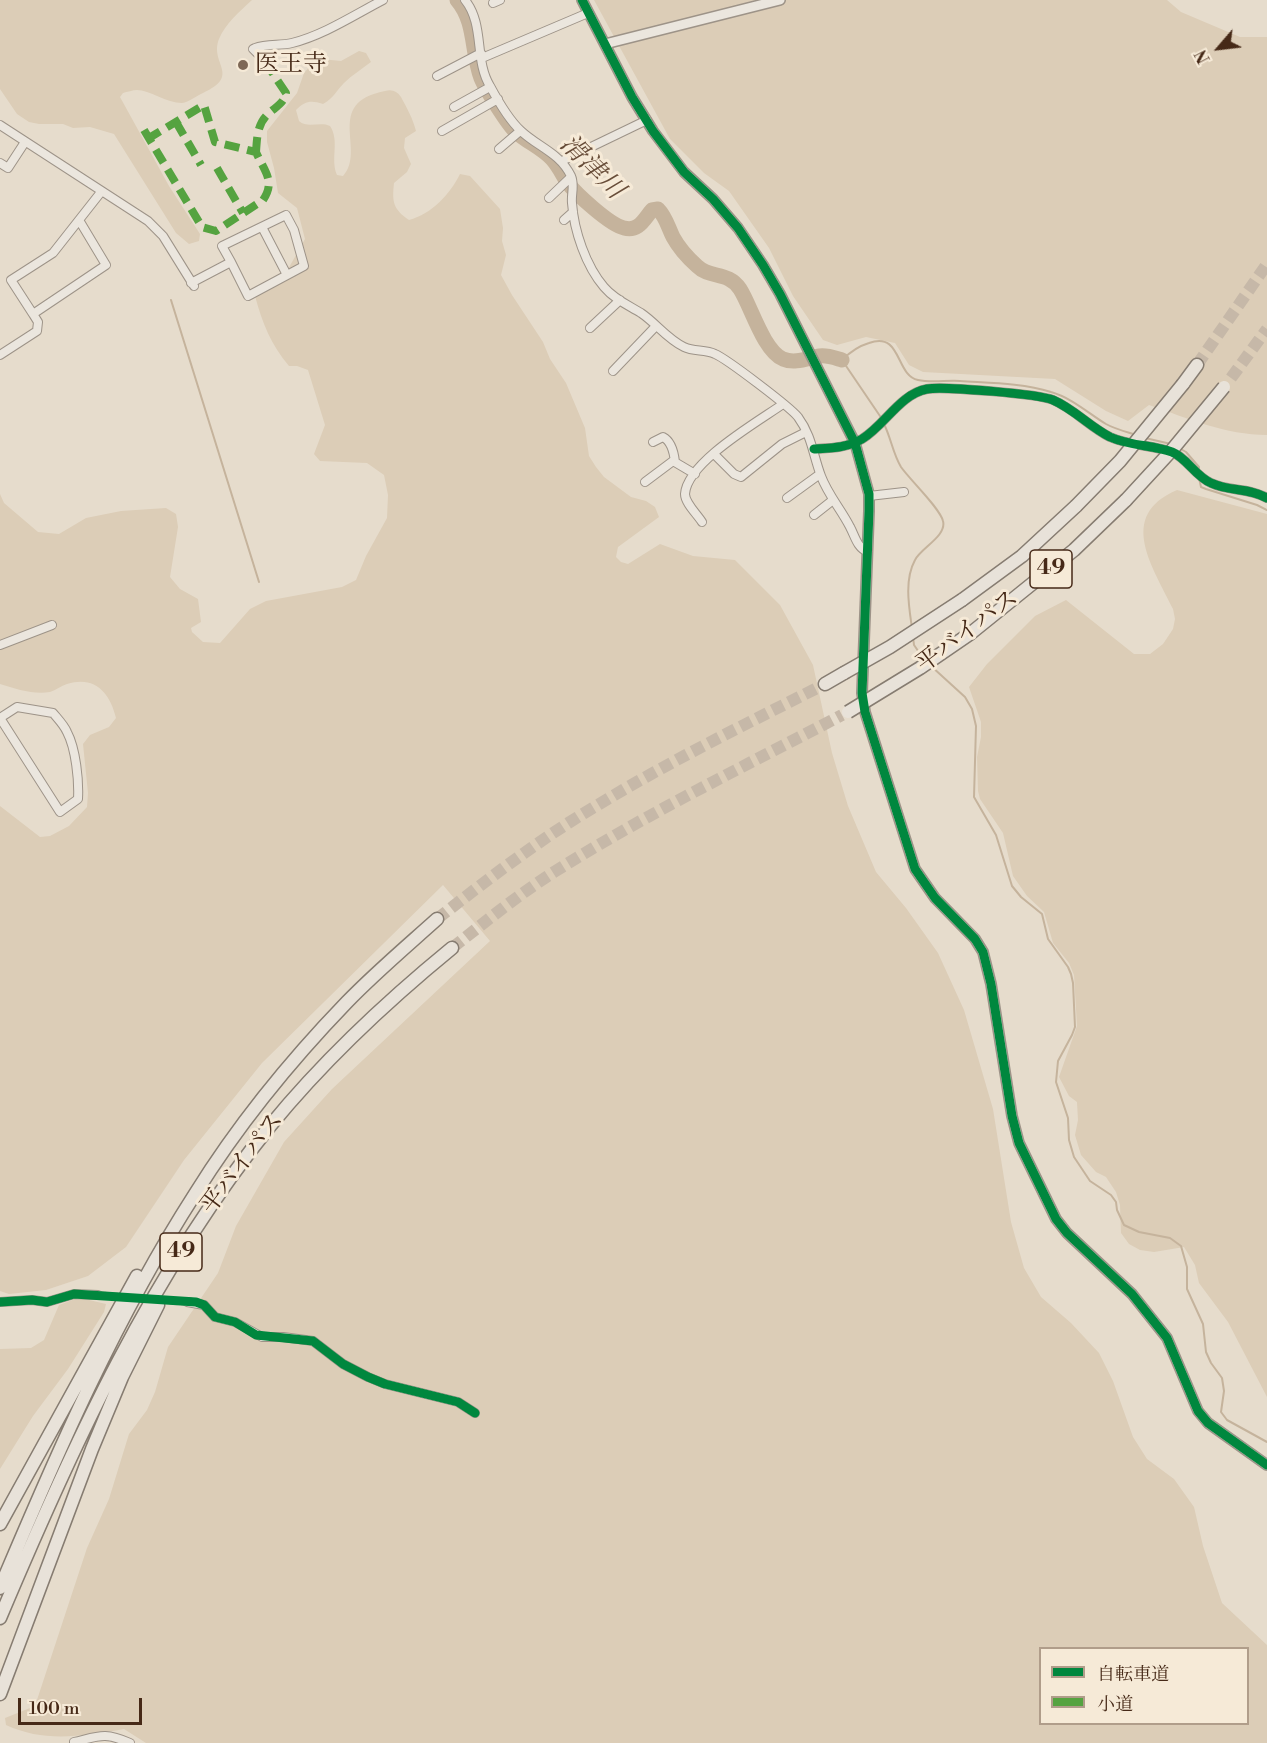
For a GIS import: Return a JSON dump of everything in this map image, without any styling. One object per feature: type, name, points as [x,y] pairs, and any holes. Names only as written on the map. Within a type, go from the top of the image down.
[{"type":"highway","name":"平バイパス","points":[[825,684],[922,628],[1022,556],[1120,461],[1197,365]]},
{"type":"highway","name":"平バイパス","points":[[845,714],[912,674],[971,633],[1074,550],[1126,500],[1172,450],[1228,383]]},
{"type":"highway","name":"平バイパス","points":[[0,1588],[81,1405],[144,1279],[195,1192],[272,1088],[348,1002],[437,919]]},
{"type":"highway","name":"平バイパス","points":[[0,1618],[94,1409],[161,1284],[216,1199],[270,1126],[340,1048],[395,994],[452,948]]},
{"type":"highway","points":[[0,1524],[105,1332],[159,1239],[204,1172],[272,1088]]},
{"type":"highway","points":[[0,1694],[67,1512],[122,1377],[152,1316],[216,1199]]},
{"type":"street","points":[[262,59],[256,53],[255,48],[292,43],[308,37],[383,0]]},
{"type":"street","points":[[465,0],[476,21],[486,80],[490,87],[520,130],[548,149],[561,161],[571,177],[573,212],[592,269],[604,288],[674,341],[685,347],[717,355],[796,415],[814,449],[820,474],[832,500],[850,525],[860,546],[868,552]]},
{"type":"street","points":[[582,0],[647,120],[684,172],[713,200],[749,244],[780,294],[854,442],[869,496],[862,693],[866,712],[915,868],[935,898],[975,939],[983,952],[991,984],[1012,1116],[1025,1159],[1056,1219],[1067,1233],[1132,1294],[1167,1338],[1198,1411],[1208,1424],[1267,1465]]},
{"type":"street","points":[[604,44],[780,0]]},
{"type":"street","points":[[437,76],[588,13]]},
{"type":"street","points":[[454,107],[490,87]]},
{"type":"street","points":[[442,131],[498,99]]},
{"type":"street","points":[[561,161],[647,120]]},
{"type":"street","points":[[0,125],[148,221],[193,285],[231,262]]},
{"type":"street","points":[[499,149],[520,130]]},
{"type":"street","points":[[0,163],[8,168],[26,142]]},
{"type":"street","points":[[549,198],[571,177]]},
{"type":"street","points":[[0,344],[2,353],[37,331],[38,322],[11,280],[53,253],[101,192]]},
{"type":"street","points":[[564,220],[573,212]]},
{"type":"street","points":[[286,215],[304,266],[248,296],[231,262],[222,246],[286,215]]},
{"type":"street","points":[[33,314],[106,265],[79,220]]},
{"type":"street","points":[[262,227],[287,275]]},
{"type":"street","points":[[590,328],[620,300]]},
{"type":"street","points":[[613,371],[656,326]]},
{"type":"street","points":[[814,449],[836,448],[854,442],[868,434],[910,397],[924,389],[941,388],[1037,396],[1056,401],[1110,437],[1173,453],[1200,477],[1220,488],[1254,492],[1267,498]]},
{"type":"street","points":[[702,522],[685,495],[695,474],[738,433],[783,404]]},
{"type":"street","points":[[714,454],[734,474],[741,477],[782,444],[806,432]]},
{"type":"street","points":[[653,442],[663,437],[668,440],[675,462]]},
{"type":"street","points":[[645,482],[670,462],[675,462],[695,474]]},
{"type":"street","points":[[787,498],[820,474]]},
{"type":"street","points":[[869,496],[904,492]]},
{"type":"street","points":[[814,515],[832,500]]},
{"type":"street","points":[[0,645],[52,625]]},
{"type":"street","points":[[17,707],[53,713],[68,732],[71,742],[79,785],[78,799],[72,805],[60,812],[0,718],[17,707]]},
{"type":"street","points":[[0,1302],[32,1300],[47,1302],[74,1294],[98,1295]]},
{"type":"street","points":[[187,1302],[204,1305],[215,1317],[235,1322],[262,1337],[283,1336],[313,1341],[344,1364],[368,1377],[385,1384],[458,1402],[475,1413]]},
{"type":"street","points":[[74,1742],[103,1735],[130,1743]]},
{"type":"shaded area","points":[[0,0],[252,0],[229,23],[219,39],[217,48],[223,75],[214,87],[182,103],[137,90],[123,93],[120,97],[169,186],[200,234],[199,241],[189,244],[176,233],[114,134],[90,127],[73,128],[63,124],[29,122],[17,114],[0,89]]},
{"type":"shaded area","points":[[594,0],[1167,0],[1181,12],[1240,37],[1267,37],[1267,435],[1222,429],[1149,405],[1128,421],[1106,411],[1055,379],[923,372],[909,365],[895,343],[866,337],[837,345],[823,340],[793,296],[769,248],[729,191],[704,173],[670,139]]},
{"type":"shaded area","points":[[359,51],[366,53],[371,62],[347,80],[327,102],[323,104],[308,102],[296,110],[299,121],[303,123],[330,126],[334,138],[334,163],[337,175],[343,176],[349,165],[351,116],[356,106],[366,97],[392,90],[401,97],[416,131],[405,138],[404,148],[411,164],[407,172],[394,183],[394,200],[400,212],[409,220],[433,208],[446,196],[460,174],[470,176],[500,209],[503,228],[502,241],[506,255],[501,275],[566,383],[585,428],[589,456],[604,477],[631,497],[646,501],[655,507],[659,517],[618,547],[616,557],[628,564],[660,544],[693,556],[735,560],[780,605],[813,665],[832,753],[848,806],[876,872],[906,908],[938,953],[964,1010],[993,1109],[1011,1222],[1024,1268],[1041,1297],[1071,1323],[1099,1353],[1113,1381],[1133,1437],[1147,1459],[1174,1479],[1194,1507],[1203,1546],[1222,1603],[1267,1645],[1267,1743],[146,1743],[124,1729],[78,1736],[49,1736],[21,1731],[6,1725],[5,1718],[35,1706],[87,1548],[109,1499],[129,1434],[147,1410],[155,1392],[168,1347],[218,1273],[236,1226],[284,1142],[332,1089],[490,941],[443,885],[262,1063],[184,1160],[126,1247],[88,1276],[46,1290],[9,1294],[0,1291],[0,806],[40,837],[50,836],[69,826],[87,807],[88,793],[83,744],[90,735],[109,727],[116,718],[110,701],[100,688],[93,684],[77,682],[50,692],[38,693],[0,684],[0,494],[4,503],[38,532],[59,534],[86,518],[121,511],[166,508],[176,514],[178,527],[170,577],[180,589],[198,599],[201,622],[191,628],[192,632],[203,642],[220,643],[250,609],[266,601],[342,587],[356,580],[387,518],[388,495],[384,475],[367,463],[320,461],[314,454],[325,425],[308,370],[289,366],[277,350],[268,333],[255,296],[287,271],[305,239],[297,208],[278,193],[267,142],[267,131],[297,93],[304,73],[321,59],[341,61]]},
{"type":"shaded area","points":[[1177,490],[1267,514],[1267,1397],[1228,1322],[1199,1283],[1195,1265],[1184,1247],[1154,1252],[1140,1250],[1129,1244],[1121,1233],[1120,1205],[1116,1192],[1106,1177],[1096,1172],[1081,1155],[1075,1135],[1078,1120],[1077,1102],[1069,1096],[1059,1077],[1077,1026],[1074,975],[1069,963],[1053,943],[1044,912],[1027,896],[1013,876],[1003,833],[980,799],[978,791],[977,757],[981,722],[969,687],[987,664],[1035,616],[1066,600],[1134,654],[1150,654],[1163,644],[1173,629],[1175,619],[1173,609],[1149,560],[1144,528],[1148,514],[1158,501]]},
{"type":"shaded area","points":[[75,1299],[106,1304],[104,1312],[0,1469],[0,1349],[31,1348],[44,1340],[59,1305]]},
{"type":"waterway","name":"滑津川","points":[[457,0],[470,27],[481,78],[497,106],[516,132],[552,159],[567,182],[585,201],[610,221],[629,229],[644,221],[652,210],[658,209],[675,241],[694,263],[708,273],[725,277],[740,289],[769,347],[776,354],[792,361],[823,356],[842,360]]},
{"type":"waterway","points":[[171,300],[259,582]]},
{"type":"waterway","points":[[882,419],[842,360],[862,346],[880,341],[893,348],[905,370],[918,380],[994,383],[1040,389],[1066,398],[1106,424],[1136,435]]},
{"type":"waterway","points":[[884,424],[901,467],[941,515],[943,521],[941,532],[918,555],[909,576],[908,594],[912,628]]},
{"type":"waterway","points":[[1145,438],[1171,444]]},
{"type":"waterway","points":[[1179,448],[1186,452],[1199,467],[1199,472]]},
{"type":"waterway","points":[[1199,478],[1201,487],[1267,510]]},
{"type":"waterway","points":[[913,637],[914,645],[925,661]]},
{"type":"waterway","points":[[931,666],[965,697],[972,709],[976,726],[974,797],[996,835],[1012,886],[1021,897],[1042,914],[1048,939],[1071,974],[1075,1027],[1058,1061],[1056,1082],[1068,1118],[1069,1140],[1074,1157],[1090,1181],[1111,1195],[1116,1202],[1124,1225],[1139,1232],[1170,1238],[1181,1246],[1187,1267],[1187,1289],[1203,1324],[1206,1352],[1222,1378],[1224,1391],[1221,1412],[1227,1420],[1267,1442]]},
{"type":"tunnel","points":[[1197,365],[1267,264]]},
{"type":"tunnel","points":[[1231,378],[1267,329]]},
{"type":"tunnel","points":[[437,919],[535,846],[624,789],[825,684]]},
{"type":"tunnel","points":[[452,948],[554,872],[624,830],[842,715]]},
{"type":"tunnel","points":[[98,1295],[187,1302]]},
{"type":"marked path","points":[[256,152],[261,123],[281,103],[286,93],[263,59]]},
{"type":"marked path","points":[[144,130],[202,227],[216,231],[263,200],[267,193],[269,181],[256,152],[215,142],[204,105],[149,138]]},
{"type":"marked path","points":[[176,122],[201,165]]},
{"type":"marked path","points":[[217,168],[243,213]]},
{"type":"cycle path","points":[[582,0],[632,97],[653,131],[684,172],[713,199],[738,228],[763,265],[855,443],[869,494],[862,693],[865,712],[915,869],[935,898],[975,939],[983,952],[991,984],[1012,1116],[1019,1143],[1056,1219],[1067,1233],[1132,1294],[1167,1338],[1198,1411],[1208,1423],[1267,1465]]},
{"type":"cycle path","points":[[814,449],[845,446],[862,439],[901,403],[917,392],[927,389],[1011,393],[1053,400],[1110,437],[1172,452],[1211,483],[1225,488],[1252,492],[1267,498]]},
{"type":"cycle path","points":[[0,1302],[32,1300],[47,1302],[74,1294],[196,1302],[204,1305],[215,1317],[235,1322],[256,1335],[313,1341],[343,1364],[368,1377],[385,1384],[458,1402],[475,1413]]},
{"type":"place","name":"医王寺","points":[[243,65]]}]
